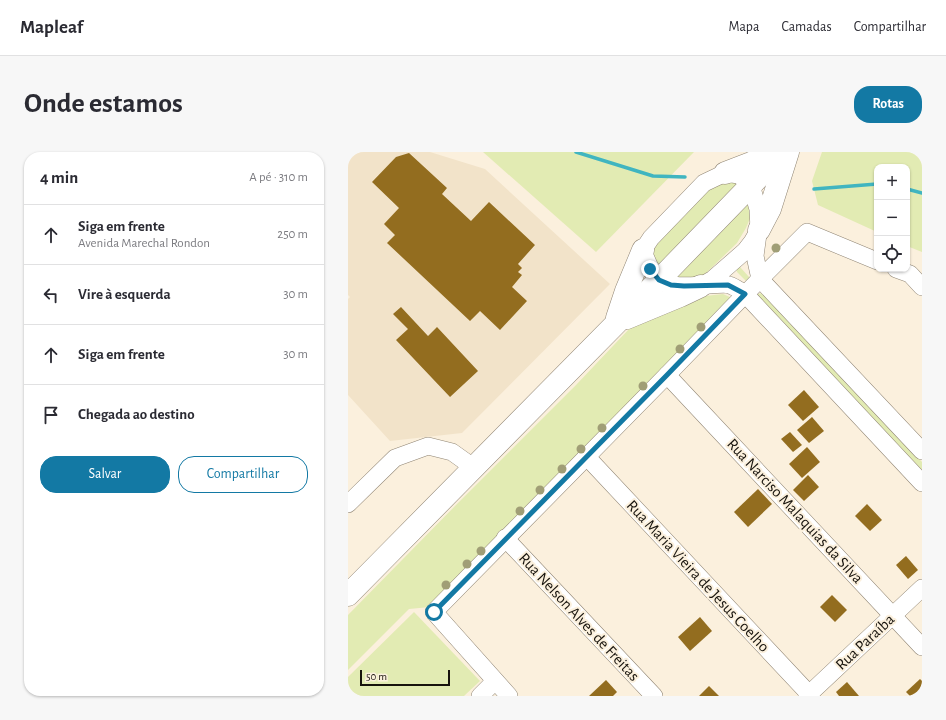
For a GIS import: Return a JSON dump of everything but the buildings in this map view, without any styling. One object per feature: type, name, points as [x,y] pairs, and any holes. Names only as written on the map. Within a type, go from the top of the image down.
[{"type":"highway","points":[[725,173],[752,163],[774,152]]},
{"type":"highway","points":[[348,595],[659,280],[783,152]]},
{"type":"highway","points":[[759,230],[770,209],[788,152]]},
{"type":"highway","points":[[615,323],[643,250]]},
{"type":"highway","points":[[615,323],[701,286]]},
{"type":"street","points":[[922,451],[760,279],[755,256],[759,230],[758,210],[751,185],[739,175],[725,173],[704,183],[651,238],[643,250],[650,269],[659,280],[671,285],[728,285],[745,294],[922,483]]},
{"type":"street","points":[[701,286],[713,279],[745,251],[759,230]]},
{"type":"street","points":[[509,696],[434,612],[745,294],[808,232],[874,260]]},
{"type":"street","points":[[904,272],[910,274],[922,287]]},
{"type":"street","name":"Rua Narciso Malaquias da Silva","points":[[667,375],[922,647]]},
{"type":"street","points":[[351,495],[395,458],[428,446],[452,452],[473,467]]},
{"type":"street","name":"Rua Maria Vieira de Jesus Coelho","points":[[586,456],[809,695]]},
{"type":"street","name":"Rua Nelson Alves de Freitas","points":[[505,538],[654,696]]},
{"type":"street","name":"Rua Paraíba","points":[[809,695],[922,588]]},
{"type":"street","points":[[480,696],[496,681]]},
{"type":"shaded area","points":[[348,152],[430,152],[485,169],[610,284],[462,433],[390,441],[348,395],[348,299],[350,297],[348,295]]},
{"type":"green space","points":[[483,152],[694,152],[596,252]]},
{"type":"green space","points":[[822,152],[922,152],[922,252],[910,247],[910,164],[874,164],[874,231],[818,205],[812,181]]},
{"type":"green space","points":[[719,181],[738,183],[656,269],[652,252],[655,246],[713,185]]},
{"type":"green space","points":[[749,199],[751,216],[737,243],[703,276],[672,281]]},
{"type":"green space","points":[[740,267],[750,278],[747,282],[737,272],[736,268]]},
{"type":"green space","points":[[762,293],[922,462],[922,473],[758,298],[758,294]]},
{"type":"green space","points":[[723,294],[732,298],[430,607],[409,609],[348,670],[348,615],[576,385],[630,328],[705,296]]},
{"type":"green space","points":[[414,612],[480,681],[464,696],[348,696],[348,677]]},
{"type":"waterway","points":[[576,152],[653,176],[685,177]]},
{"type":"waterway","points":[[814,189],[874,184]]},
{"type":"waterway","points":[[910,190],[922,193]]},
{"type":"route","points":[[434,612],[745,294],[728,285],[671,285],[659,280],[650,269]]}]
